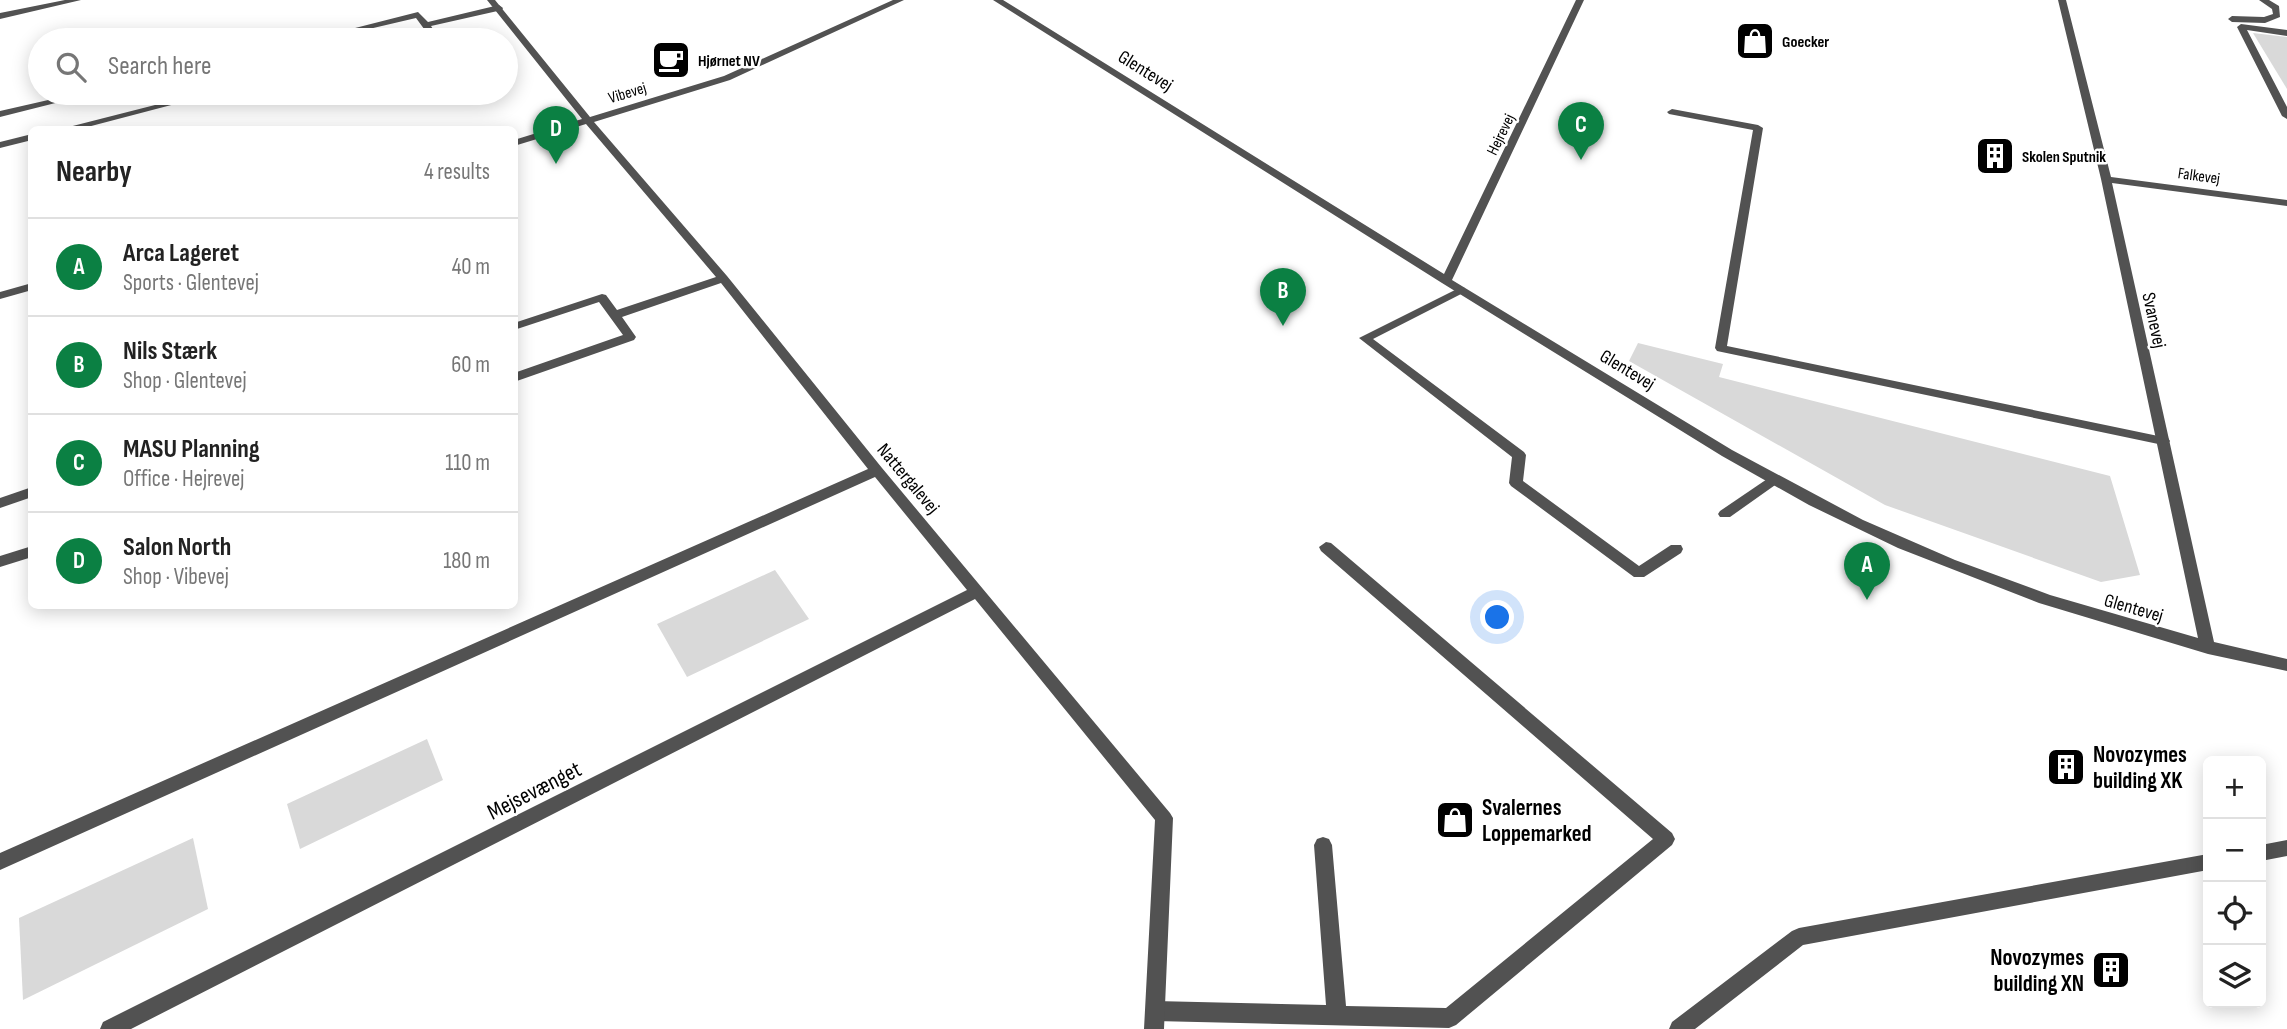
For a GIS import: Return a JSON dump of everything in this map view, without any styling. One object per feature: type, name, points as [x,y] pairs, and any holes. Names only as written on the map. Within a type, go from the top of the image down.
[{"type":"street","points":[[0,16],[77,0]]},
{"type":"street","name":"Vibevej","points":[[518,142],[727,78],[900,0]]},
{"type":"street","name":"Glentevej","points":[[997,0],[1446,281],[1773,480],[1900,543],[2030,596],[2208,648],[2287,665]]},
{"type":"street","name":"Hejrevej","points":[[1446,281],[1580,0]]},
{"type":"street","name":"Svanevej","points":[[2062,0],[2106,179],[2208,648]]},
{"type":"street","points":[[2232,19],[2265,20],[2277,15],[2276,8],[2263,0]]},
{"type":"street","points":[[426,25],[495,4]]},
{"type":"street","name":"Nattergalevej","points":[[495,4],[514,28]]},
{"type":"street","points":[[363,28],[418,15],[428,28]]},
{"type":"street","points":[[2287,33],[2241,27],[2287,116]]},
{"type":"street","name":"Nattergalevej","points":[[518,33],[588,121],[723,278],[877,471],[1164,818],[1155,1020]]},
{"type":"street","points":[[0,114],[39,105]]},
{"type":"street","points":[[78,126],[163,105]]},
{"type":"street","points":[[1672,112],[1758,128],[1721,348],[2163,442]]},
{"type":"street","points":[[0,145],[28,138]]},
{"type":"street","name":"Falkevej","points":[[2106,179],[2287,203]]},
{"type":"street","points":[[615,315],[723,278]]},
{"type":"street","points":[[0,296],[28,287]]},
{"type":"street","points":[[1461,290],[1364,338],[1519,456],[1516,483],[1639,573],[1676,549]]},
{"type":"street","points":[[518,326],[602,297],[630,337],[518,377]]},
{"type":"street","points":[[0,862],[877,471]]},
{"type":"street","points":[[1725,514],[1773,480]]},
{"type":"street","points":[[0,503],[28,493]]},
{"type":"street","points":[[1155,1020],[1337,1016],[1449,1018],[1666,839],[1326,547]]},
{"type":"street","points":[[0,562],[28,552]]},
{"type":"street","name":"Mejsevænget","points":[[110,1029],[978,591]]},
{"type":"street","points":[[1324,845],[1337,1016]]},
{"type":"street","points":[[2266,852],[2287,848]]},
{"type":"street","points":[[1679,1029],[1799,937],[2203,863]]},
{"type":"shaded area","points":[[2253,33],[2287,37],[2287,89]]},
{"type":"shaded area","points":[[1638,343],[1723,364],[1719,377],[2110,476],[2140,575],[2101,582],[1885,505],[1629,361]]},
{"type":"shaded area","points":[[775,570],[809,619],[687,677],[657,624]]},
{"type":"shaded area","points":[[427,739],[443,780],[300,849],[287,804]]},
{"type":"shaded area","points":[[193,838],[208,909],[23,1000],[19,918]]},
{"type":"place","name":"Goecker","points":[[1755,41]]},
{"type":"place","name":"Hjørnet NV","points":[[671,60]]},
{"type":"place","name":"Skolen Sputnik","points":[[1995,156]]},
{"type":"place","name":"MASU Planning","points":[[1581,160]]},
{"type":"place","name":"Salon North","points":[[556,164]]},
{"type":"place","name":"Nils Stærk","points":[[1283,326]]},
{"type":"place","name":"Arca Lageret","points":[[1867,600]]},
{"type":"place","name":"Novozymes building XK","points":[[2066,767]]},
{"type":"place","name":"Svalernes Loppemarked","points":[[1455,820]]},
{"type":"place","name":"Novozymes building XN","points":[[2111,970]]}]
